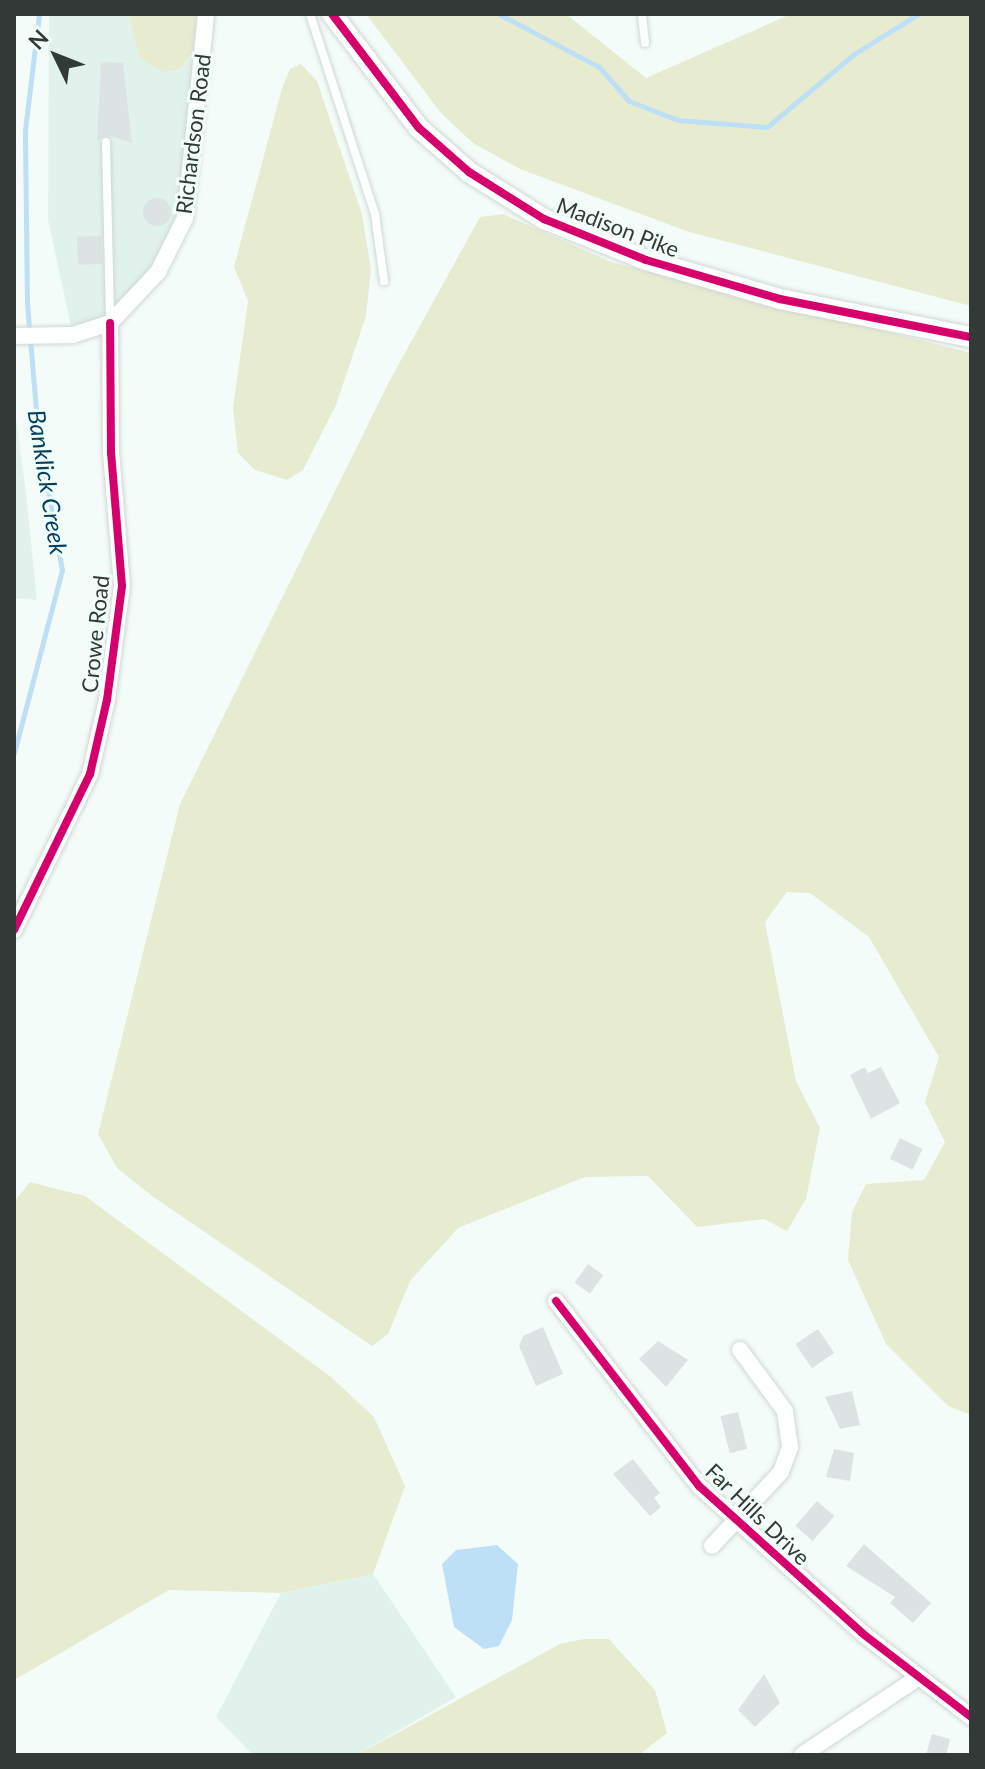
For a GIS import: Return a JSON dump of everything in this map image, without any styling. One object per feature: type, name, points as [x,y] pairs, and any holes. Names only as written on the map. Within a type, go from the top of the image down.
[{"type":"street","name":"Richardson Road","points":[[14,336],[73,335],[110,323],[158,272],[185,218],[206,14]]},
{"type":"street","name":"Madison Pike","points":[[332,14],[419,128],[469,172],[544,219],[646,260],[780,299],[971,337]]},
{"type":"street","name":"Crowe Road","points":[[14,930],[90,774],[107,700],[122,586],[110,323]]},
{"type":"street","name":"Far Hills Drive","points":[[556,1301],[737,1523],[916,1679],[971,1717]]},
{"type":"street","points":[[712,1546],[737,1523],[781,1472],[791,1437],[777,1397],[740,1350]]},
{"type":"street","points":[[802,1755],[916,1679]]},
{"type":"lane","points":[[310,14],[375,214],[384,281]]},
{"type":"lane","points":[[642,14],[645,43]]},
{"type":"lane","points":[[106,142],[110,323]]},
{"type":"shaded area","points":[[49,14],[128,14],[139,57],[180,69],[194,51],[203,52],[191,188],[137,301],[73,335],[48,220]]},
{"type":"shaded area","points":[[14,403],[27,501],[37,600],[14,598]]},
{"type":"shaded area","points":[[373,1574],[456,1697],[357,1755],[253,1755],[216,1717],[281,1593]]},
{"type":"green space","points":[[128,14],[196,14],[194,51],[180,69],[162,72],[139,57]]},
{"type":"green space","points":[[366,14],[566,14],[646,78],[791,14],[971,14],[971,306],[686,231],[520,169],[473,143],[441,113]]},
{"type":"green space","points":[[301,64],[317,81],[362,214],[371,269],[366,316],[336,405],[303,470],[287,480],[255,470],[238,453],[233,408],[248,301],[234,267],[282,88],[290,69]]},
{"type":"green space","points":[[503,214],[611,262],[971,353],[971,1415],[948,1406],[886,1344],[848,1260],[852,1212],[866,1184],[924,1180],[945,1142],[925,1102],[939,1057],[869,937],[810,893],[787,892],[765,922],[796,1081],[820,1128],[806,1199],[787,1231],[764,1219],[697,1227],[648,1176],[585,1177],[458,1228],[410,1281],[388,1334],[372,1346],[152,1196],[117,1168],[98,1134],[180,804],[390,380],[480,217]]},
{"type":"green space","points":[[30,1182],[85,1196],[331,1377],[374,1417],[405,1486],[373,1574],[281,1593],[169,1590],[14,1680],[14,1202]]},
{"type":"green space","points":[[584,1639],[609,1639],[655,1690],[667,1733],[639,1755],[357,1755],[560,1644]]},
{"type":"water","points":[[497,1545],[518,1564],[512,1620],[499,1646],[484,1649],[454,1627],[442,1564],[456,1550]]},
{"type":"building","points":[[101,62],[123,63],[132,143],[107,135],[97,141]]},
{"type":"building","points":[[157,198],[167,202],[171,212],[167,222],[157,226],[147,222],[143,212],[147,202]]},
{"type":"building","points":[[101,236],[102,264],[78,265],[77,237]]},
{"type":"building","points":[[865,1067],[868,1073],[881,1067],[900,1103],[871,1119],[850,1075]]},
{"type":"building","points":[[900,1138],[922,1149],[912,1170],[890,1159]]},
{"type":"building","points":[[588,1264],[603,1275],[590,1294],[574,1283]]},
{"type":"building","points":[[543,1327],[563,1374],[536,1386],[519,1346],[523,1336]]},
{"type":"building","points":[[818,1329],[834,1353],[812,1368],[796,1344]]},
{"type":"building","points":[[658,1341],[688,1360],[666,1387],[639,1359]]},
{"type":"building","points":[[852,1391],[860,1425],[840,1429],[825,1397]]},
{"type":"building","points":[[738,1412],[747,1449],[730,1453],[721,1416]]},
{"type":"building","points":[[834,1449],[854,1453],[850,1481],[826,1477]]},
{"type":"building","points":[[633,1459],[660,1493],[654,1498],[661,1507],[650,1516],[613,1474]]},
{"type":"building","points":[[817,1501],[834,1516],[813,1541],[795,1526]]},
{"type":"building","points":[[864,1544],[931,1603],[913,1623],[890,1603],[895,1597],[846,1566]]},
{"type":"building","points":[[764,1674],[780,1703],[755,1727],[738,1710]]},
{"type":"building","points":[[932,1734],[950,1739],[946,1755],[926,1755]]},
{"type":"waterway","name":"Banklick Creek","points":[[14,753],[62,570],[38,434],[27,303],[25,130],[39,14]]},
{"type":"waterway","points":[[499,14],[599,67],[629,101],[678,120],[767,127],[854,54],[918,14]]},
{"type":"cycle path","points":[[332,14],[419,128],[469,172],[544,219],[646,260],[780,299],[971,337]]},
{"type":"cycle path","points":[[14,930],[90,774],[107,700],[122,586],[111,453],[110,323]]},
{"type":"cycle path","points":[[556,1301],[699,1486],[862,1633],[971,1717]]}]
